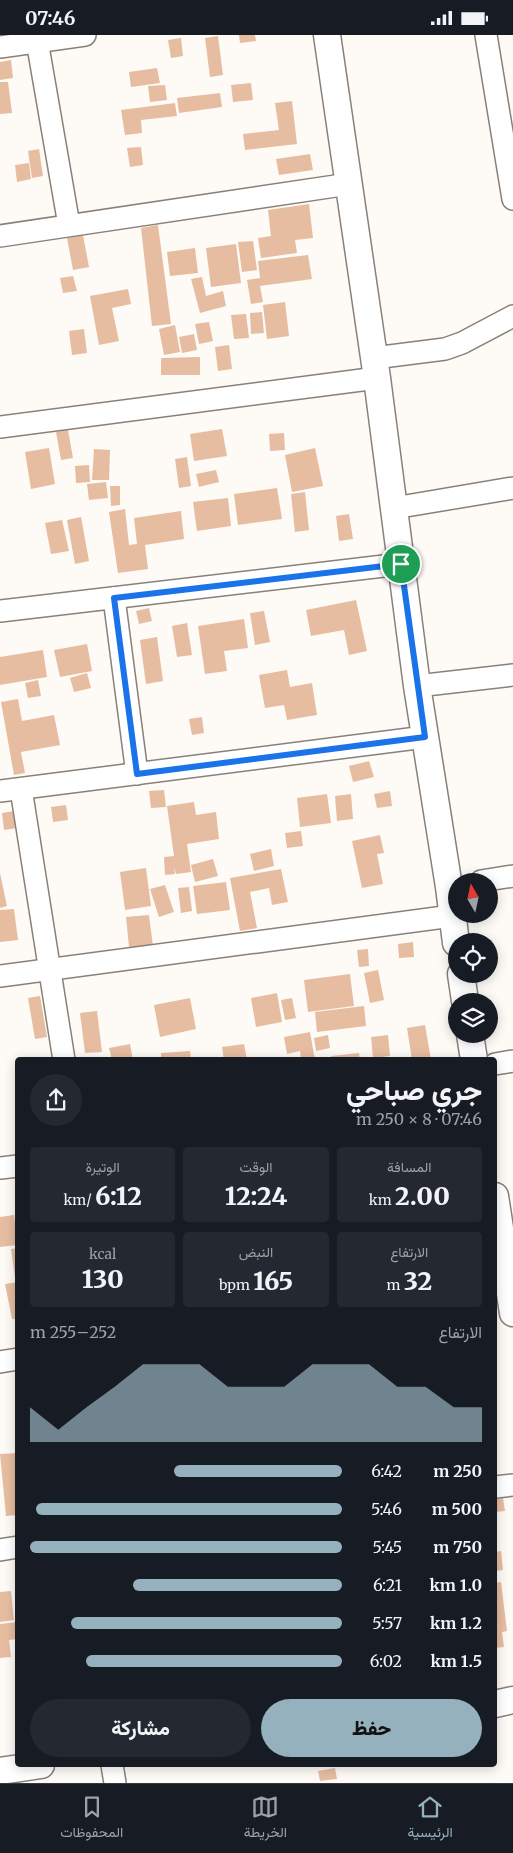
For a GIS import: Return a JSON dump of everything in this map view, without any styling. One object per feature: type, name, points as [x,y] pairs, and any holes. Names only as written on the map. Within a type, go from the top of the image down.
[{"type":"street","points":[[0,47],[37,38],[85,35]]},
{"type":"street","points":[[327,35],[350,184],[417,685],[451,873]]},
{"type":"street","points":[[486,35],[506,122],[513,199]]},
{"type":"street","points":[[37,38],[70,225]]},
{"type":"street","points":[[0,236],[350,184]]},
{"type":"street","points":[[0,427],[375,368],[462,343],[513,316]]},
{"type":"street","points":[[394,508],[513,488]]},
{"type":"street","points":[[0,611],[401,564]]},
{"type":"street","points":[[114,598],[137,774]]},
{"type":"street","points":[[417,685],[513,675]]},
{"type":"street","points":[[0,791],[425,737]]},
{"type":"street","points":[[22,789],[64,1057]]},
{"type":"street","points":[[498,878],[513,876]]},
{"type":"street","points":[[0,976],[448,917]]},
{"type":"street","points":[[471,1043],[474,1057]]},
{"type":"street","points":[[497,1064],[513,1061]]},
{"type":"street","points":[[0,1168],[15,1166]]},
{"type":"street","points":[[497,1212],[508,1302]]},
{"type":"street","points":[[0,1362],[15,1360]]},
{"type":"street","points":[[497,1487],[513,1485]]},
{"type":"street","points":[[0,1549],[15,1547]]},
{"type":"street","points":[[497,1704],[513,1700]]},
{"type":"street","points":[[0,1771],[27,1767]]},
{"type":"street","points":[[112,1767],[115,1783]]},
{"type":"building","points":[[239,35],[255,35],[256,41],[240,43]]},
{"type":"building","points":[[218,36],[223,75],[210,77],[205,38]]},
{"type":"building","points":[[181,38],[183,56],[171,58],[168,40]]},
{"type":"building","points":[[11,60],[13,78],[0,80],[0,62]]},
{"type":"building","points":[[157,68],[160,83],[131,87],[129,72]]},
{"type":"building","points":[[0,82],[8,82],[12,113],[0,114]]},
{"type":"building","points":[[251,83],[253,100],[233,102],[231,85]]},
{"type":"building","points":[[165,85],[167,100],[150,102],[148,86]]},
{"type":"building","points":[[220,93],[222,107],[179,113],[177,98]]},
{"type":"building","points":[[292,101],[297,144],[245,150],[243,134],[279,130],[275,103]]},
{"type":"building","points":[[175,103],[177,116],[141,120],[142,133],[125,135],[121,110]]},
{"type":"building","points":[[141,147],[143,165],[130,167],[127,148]]},
{"type":"building","points":[[39,149],[43,176],[32,178],[28,151]]},
{"type":"building","points":[[310,154],[313,170],[279,175],[276,159]]},
{"type":"building","points":[[29,163],[31,179],[17,182],[15,165]]},
{"type":"building","points":[[309,204],[313,238],[295,240],[297,253],[261,258],[258,238],[271,236],[268,210]]},
{"type":"building","points":[[158,225],[171,324],[152,326],[141,228]]},
{"type":"building","points":[[83,235],[89,267],[73,270],[67,238]]},
{"type":"building","points":[[253,241],[257,270],[242,272],[238,242]]},
{"type":"building","points":[[236,244],[241,283],[211,287],[206,248]]},
{"type":"building","points":[[195,248],[198,273],[170,276],[167,252]]},
{"type":"building","points":[[308,255],[312,279],[260,286],[263,302],[251,304],[247,280],[260,278],[258,261]]},
{"type":"building","points":[[73,276],[77,291],[63,293],[60,278]]},
{"type":"building","points":[[202,277],[206,296],[223,291],[226,306],[200,313],[191,279]]},
{"type":"building","points":[[128,289],[131,304],[112,308],[119,341],[99,345],[90,296]]},
{"type":"building","points":[[285,302],[289,336],[267,339],[263,305]]},
{"type":"building","points":[[262,312],[264,333],[251,334],[250,313]]},
{"type":"building","points":[[246,314],[249,338],[234,339],[231,315]]},
{"type":"building","points":[[209,322],[213,341],[199,344],[195,324]]},
{"type":"building","points":[[175,325],[180,352],[164,355],[159,329]]},
{"type":"building","points":[[84,329],[87,353],[72,355],[69,331]]},
{"type":"building","points":[[194,334],[197,350],[182,353],[179,337]]},
{"type":"building","points":[[229,345],[232,369],[218,371],[215,347]]},
{"type":"building","points":[[200,357],[200,375],[161,375],[161,358]]},
{"type":"building","points":[[222,429],[227,456],[194,461],[190,434]]},
{"type":"building","points":[[68,430],[73,458],[61,460],[56,432]]},
{"type":"building","points":[[284,433],[285,450],[270,451],[269,434]]},
{"type":"building","points":[[49,448],[55,484],[31,489],[25,452]]},
{"type":"building","points":[[315,448],[323,486],[292,492],[285,455]]},
{"type":"building","points":[[94,449],[110,450],[109,480],[92,480]]},
{"type":"building","points":[[187,457],[191,486],[179,488],[175,459]]},
{"type":"building","points":[[89,465],[90,482],[76,483],[75,466]]},
{"type":"building","points":[[216,470],[219,482],[199,487],[196,474]]},
{"type":"building","points":[[106,482],[108,498],[89,500],[87,484]]},
{"type":"building","points":[[110,486],[120,486],[120,505],[111,506]]},
{"type":"building","points":[[277,488],[282,519],[238,525],[234,494]]},
{"type":"building","points":[[305,492],[309,530],[295,532],[291,494]]},
{"type":"building","points":[[228,498],[231,526],[197,531],[193,502]]},
{"type":"building","points":[[125,509],[129,545],[137,544],[134,518],[181,511],[184,539],[145,545],[148,569],[118,573],[109,512]]},
{"type":"building","points":[[349,514],[353,539],[339,541],[336,516]]},
{"type":"building","points":[[81,517],[89,561],[75,564],[67,520]]},
{"type":"building","points":[[62,520],[69,551],[51,554],[45,523]]},
{"type":"building","points":[[356,600],[367,651],[349,655],[344,630],[311,636],[306,610]]},
{"type":"building","points":[[149,608],[152,621],[139,624],[136,611]]},
{"type":"building","points":[[264,611],[270,642],[255,645],[250,613]]},
{"type":"building","points":[[244,619],[248,648],[224,651],[227,671],[205,674],[198,626]]},
{"type":"building","points":[[187,623],[192,655],[177,657],[172,626]]},
{"type":"building","points":[[157,637],[163,681],[146,684],[140,640]]},
{"type":"building","points":[[87,644],[92,671],[60,677],[54,650]]},
{"type":"building","points":[[43,650],[47,677],[0,685],[0,657]]},
{"type":"building","points":[[287,670],[290,687],[312,683],[317,715],[287,720],[284,705],[265,708],[259,675]]},
{"type":"building","points":[[87,673],[91,688],[74,692],[70,678]]},
{"type":"building","points":[[38,680],[41,696],[28,698],[25,683]]},
{"type":"building","points":[[18,699],[22,721],[54,715],[60,745],[21,752],[25,773],[14,775],[1,702]]},
{"type":"building","points":[[202,717],[204,733],[192,735],[189,719]]},
{"type":"building","points":[[369,761],[374,777],[353,782],[349,766]]},
{"type":"building","points":[[164,790],[166,807],[151,808],[149,791]]},
{"type":"building","points":[[390,791],[392,806],[377,808],[374,794]]},
{"type":"building","points":[[327,794],[331,823],[300,827],[297,798]]},
{"type":"building","points":[[351,794],[353,819],[337,821],[335,796]]},
{"type":"building","points":[[194,802],[196,815],[216,812],[219,839],[187,844],[191,872],[176,874],[174,867],[175,874],[165,875],[164,857],[174,856],[167,806]]},
{"type":"building","points":[[66,805],[68,820],[53,822],[51,807]]},
{"type":"building","points":[[15,811],[18,828],[4,830],[2,813]]},
{"type":"building","points":[[301,831],[303,846],[287,848],[285,833]]},
{"type":"building","points":[[380,835],[384,853],[377,854],[383,884],[362,888],[352,841]]},
{"type":"building","points":[[271,849],[274,866],[254,871],[250,854]]},
{"type":"building","points":[[213,859],[218,876],[195,882],[191,865]]},
{"type":"building","points":[[146,868],[151,906],[125,910],[120,872]]},
{"type":"building","points":[[281,869],[288,902],[272,905],[269,888],[250,892],[257,928],[240,931],[230,878]]},
{"type":"building","points":[[0,873],[7,906],[0,908]]},
{"type":"building","points":[[226,882],[230,910],[197,914],[193,886]]},
{"type":"building","points":[[165,885],[174,912],[159,917],[150,889]]},
{"type":"building","points":[[189,887],[192,911],[181,913],[178,888]]},
{"type":"building","points":[[14,909],[18,940],[0,942],[0,910]]},
{"type":"building","points":[[149,915],[154,954],[130,957],[126,917]]},
{"type":"building","points":[[413,942],[414,957],[399,958],[398,944]]},
{"type":"building","points":[[368,949],[369,966],[359,967],[357,950]]},
{"type":"building","points":[[378,970],[384,1000],[370,1003],[364,973]]},
{"type":"building","points":[[350,974],[354,1006],[308,1012],[304,980]]},
{"type":"building","points":[[277,993],[282,1022],[256,1027],[251,998]]},
{"type":"building","points":[[40,996],[47,1037],[35,1039],[28,998]]},
{"type":"building","points":[[190,998],[196,1029],[160,1037],[154,1005]]},
{"type":"building","points":[[292,998],[296,1018],[285,1020],[281,1000]]},
{"type":"building","points":[[364,1006],[366,1026],[317,1032],[315,1012]]},
{"type":"building","points":[[97,1011],[102,1052],[85,1053],[80,1013]]},
{"type":"building","points":[[425,1025],[430,1057],[412,1057],[407,1028]]},
{"type":"building","points":[[310,1032],[314,1057],[301,1057],[300,1051],[287,1054],[284,1037]]},
{"type":"building","points":[[328,1035],[330,1048],[316,1051],[314,1038]]},
{"type":"building","points":[[388,1035],[390,1056],[373,1057],[371,1037]]},
{"type":"building","points":[[130,1044],[132,1057],[111,1057],[109,1048]]},
{"type":"building","points":[[244,1044],[246,1057],[224,1057],[222,1047]]},
{"type":"building","points":[[190,1051],[191,1057],[161,1057],[161,1053]]},
{"type":"building","points":[[359,1053],[360,1057],[331,1057]]},
{"type":"building","points":[[14,1215],[15,1245],[0,1247],[0,1217]]},
{"type":"building","points":[[15,1248],[15,1277],[11,1249]]},
{"type":"building","points":[[15,1282],[15,1319],[12,1319],[5,1284]]},
{"type":"building","points":[[15,1453],[15,1515],[6,1516],[0,1454]]},
{"type":"building","points":[[503,1498],[505,1511],[497,1512],[497,1499]]},
{"type":"building","points":[[501,1551],[503,1570],[497,1571],[497,1552]]},
{"type":"building","points":[[501,1582],[507,1631],[502,1632],[504,1647],[497,1648],[497,1583]]},
{"type":"building","points":[[11,1591],[14,1620],[0,1622],[0,1592]]},
{"type":"building","points":[[15,1622],[15,1639],[9,1640],[11,1657],[0,1658],[0,1624]]},
{"type":"building","points":[[335,1768],[337,1779],[320,1781],[318,1771]]},
{"type":"route","points":[[401,564],[425,737],[137,774],[114,598],[401,564]]}]
